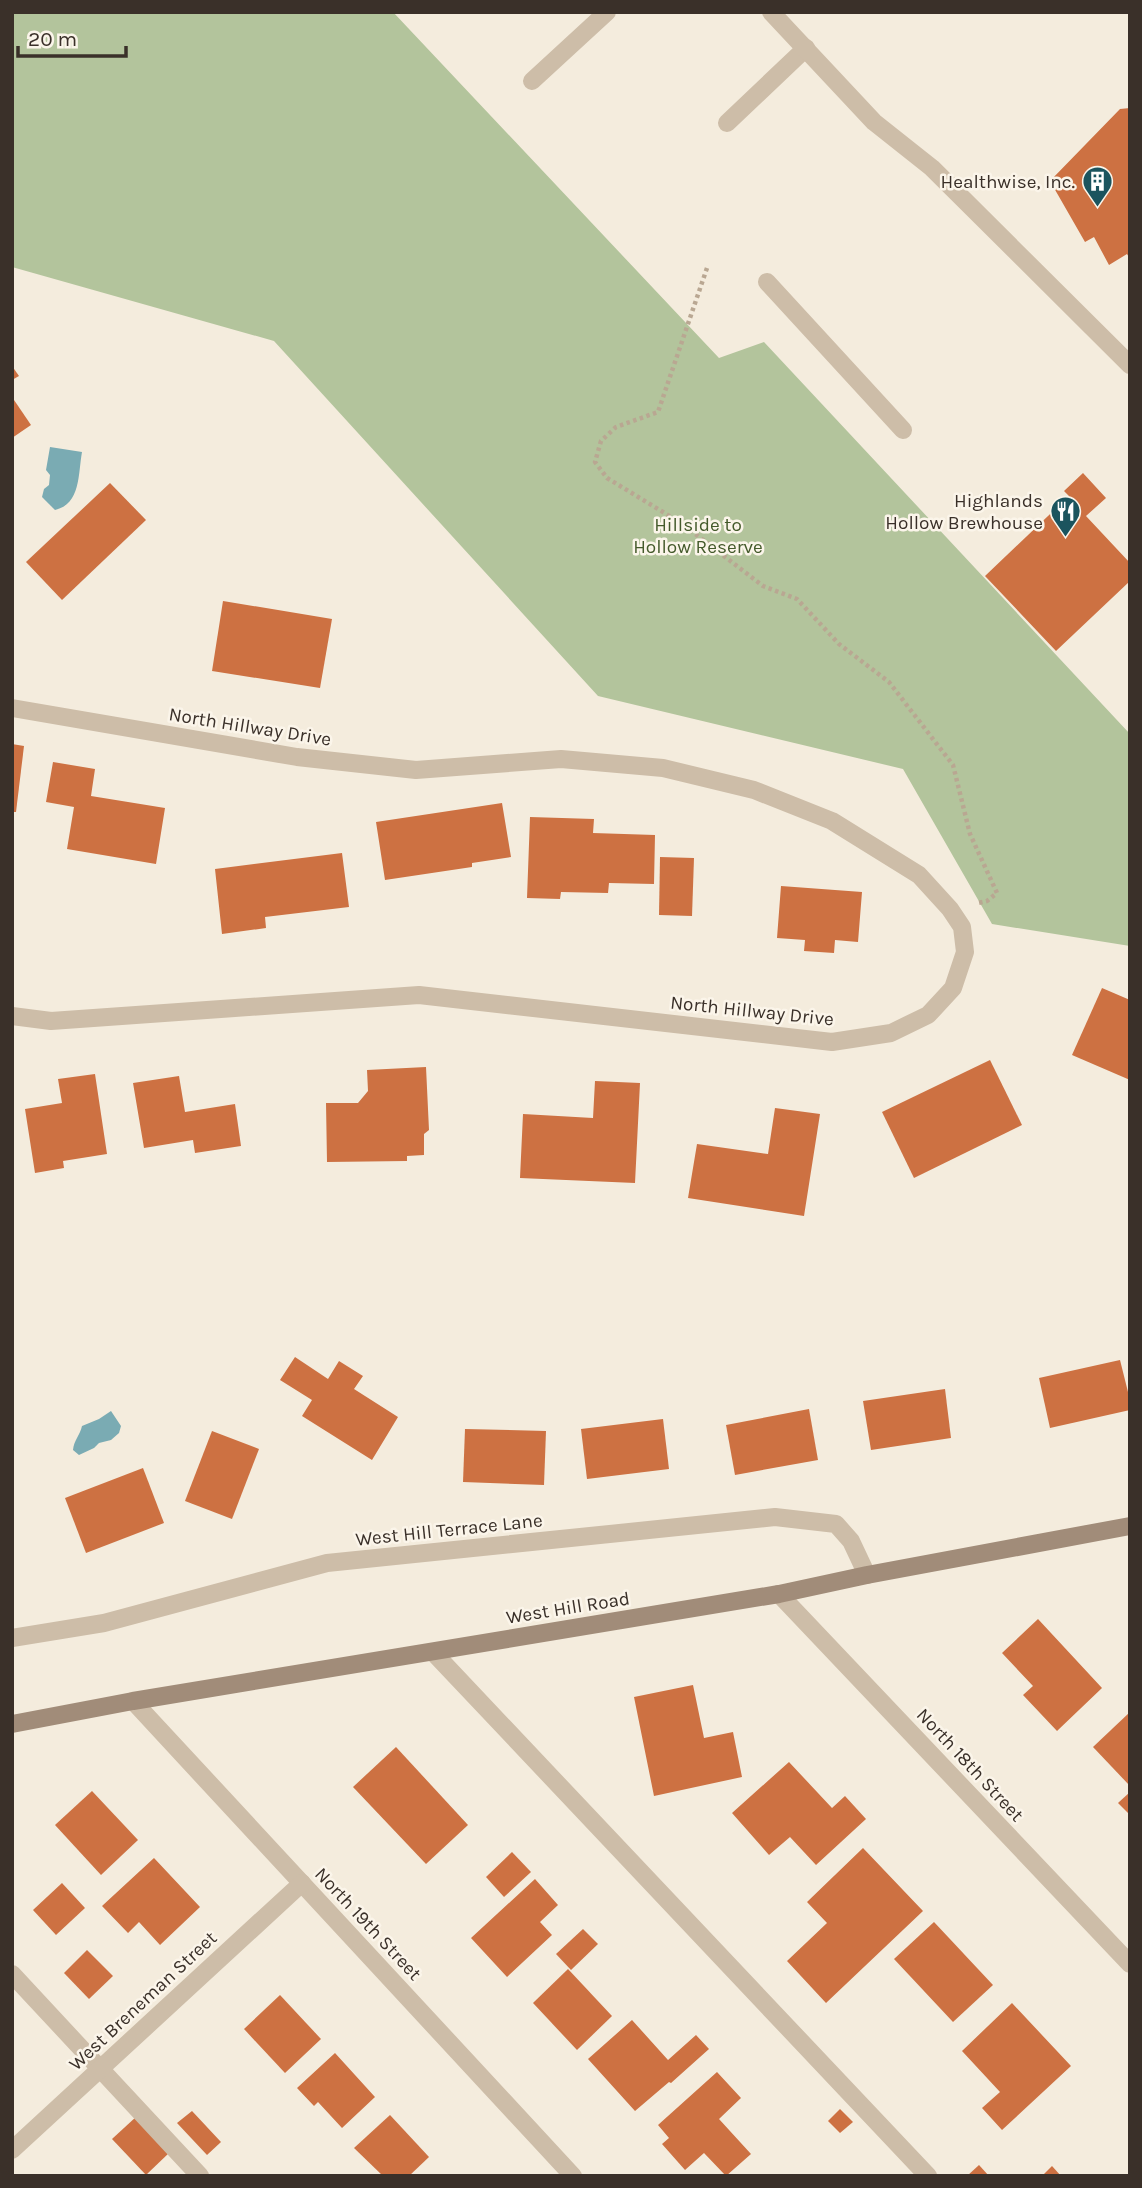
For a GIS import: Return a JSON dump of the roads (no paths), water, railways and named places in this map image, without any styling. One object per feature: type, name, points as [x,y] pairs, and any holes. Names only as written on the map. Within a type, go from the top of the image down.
[{"type":"street","points":[[532,81],[607,12]]},
{"type":"street","points":[[771,12],[874,122],[932,168],[1130,365]]},
{"type":"street","points":[[727,123],[806,48]]},
{"type":"street","points":[[767,282],[903,430]]},
{"type":"street","name":"North Hillway Drive","points":[[12,708],[297,757],[416,770],[561,759],[663,768],[754,790],[832,821],[919,875],[950,909],[962,927],[965,952],[953,988],[928,1016],[891,1033],[832,1042],[419,995],[51,1021],[12,1016]]},
{"type":"street","name":"West Hill Terrace Lane","points":[[12,1638],[104,1623],[327,1563],[775,1517],[836,1524],[852,1541],[867,1575]]},
{"type":"street","name":"West Hill Road","points":[[12,1724],[133,1701],[779,1594],[867,1575],[1128,1529]]},
{"type":"street","name":"North 18th Street","points":[[779,1594],[1130,1964]]},
{"type":"street","points":[[433,1652],[928,2176]]},
{"type":"street","name":"North 19th Street","points":[[133,1701],[573,2176]]},
{"type":"street","name":"West Breneman Street","points":[[12,2150],[302,1883]]},
{"type":"street","points":[[12,1975],[200,2176]]},
{"type":"water","points":[[50,447],[82,452],[74,495],[70,502],[55,510],[42,497],[44,489],[49,485],[50,475],[46,470]]},
{"type":"water","points":[[111,1411],[121,1426],[119,1433],[111,1440],[99,1443],[79,1455],[73,1450],[82,1426]]},
{"type":"place","name":"Healthwise, Inc.","points":[[1098,209]]},
{"type":"place","name":"Highlands Hollow Brewhouse","points":[[1066,539]]},
{"type":"park label","name":"Hillside to Hollow Reserve","points":[[698,536]]}]
